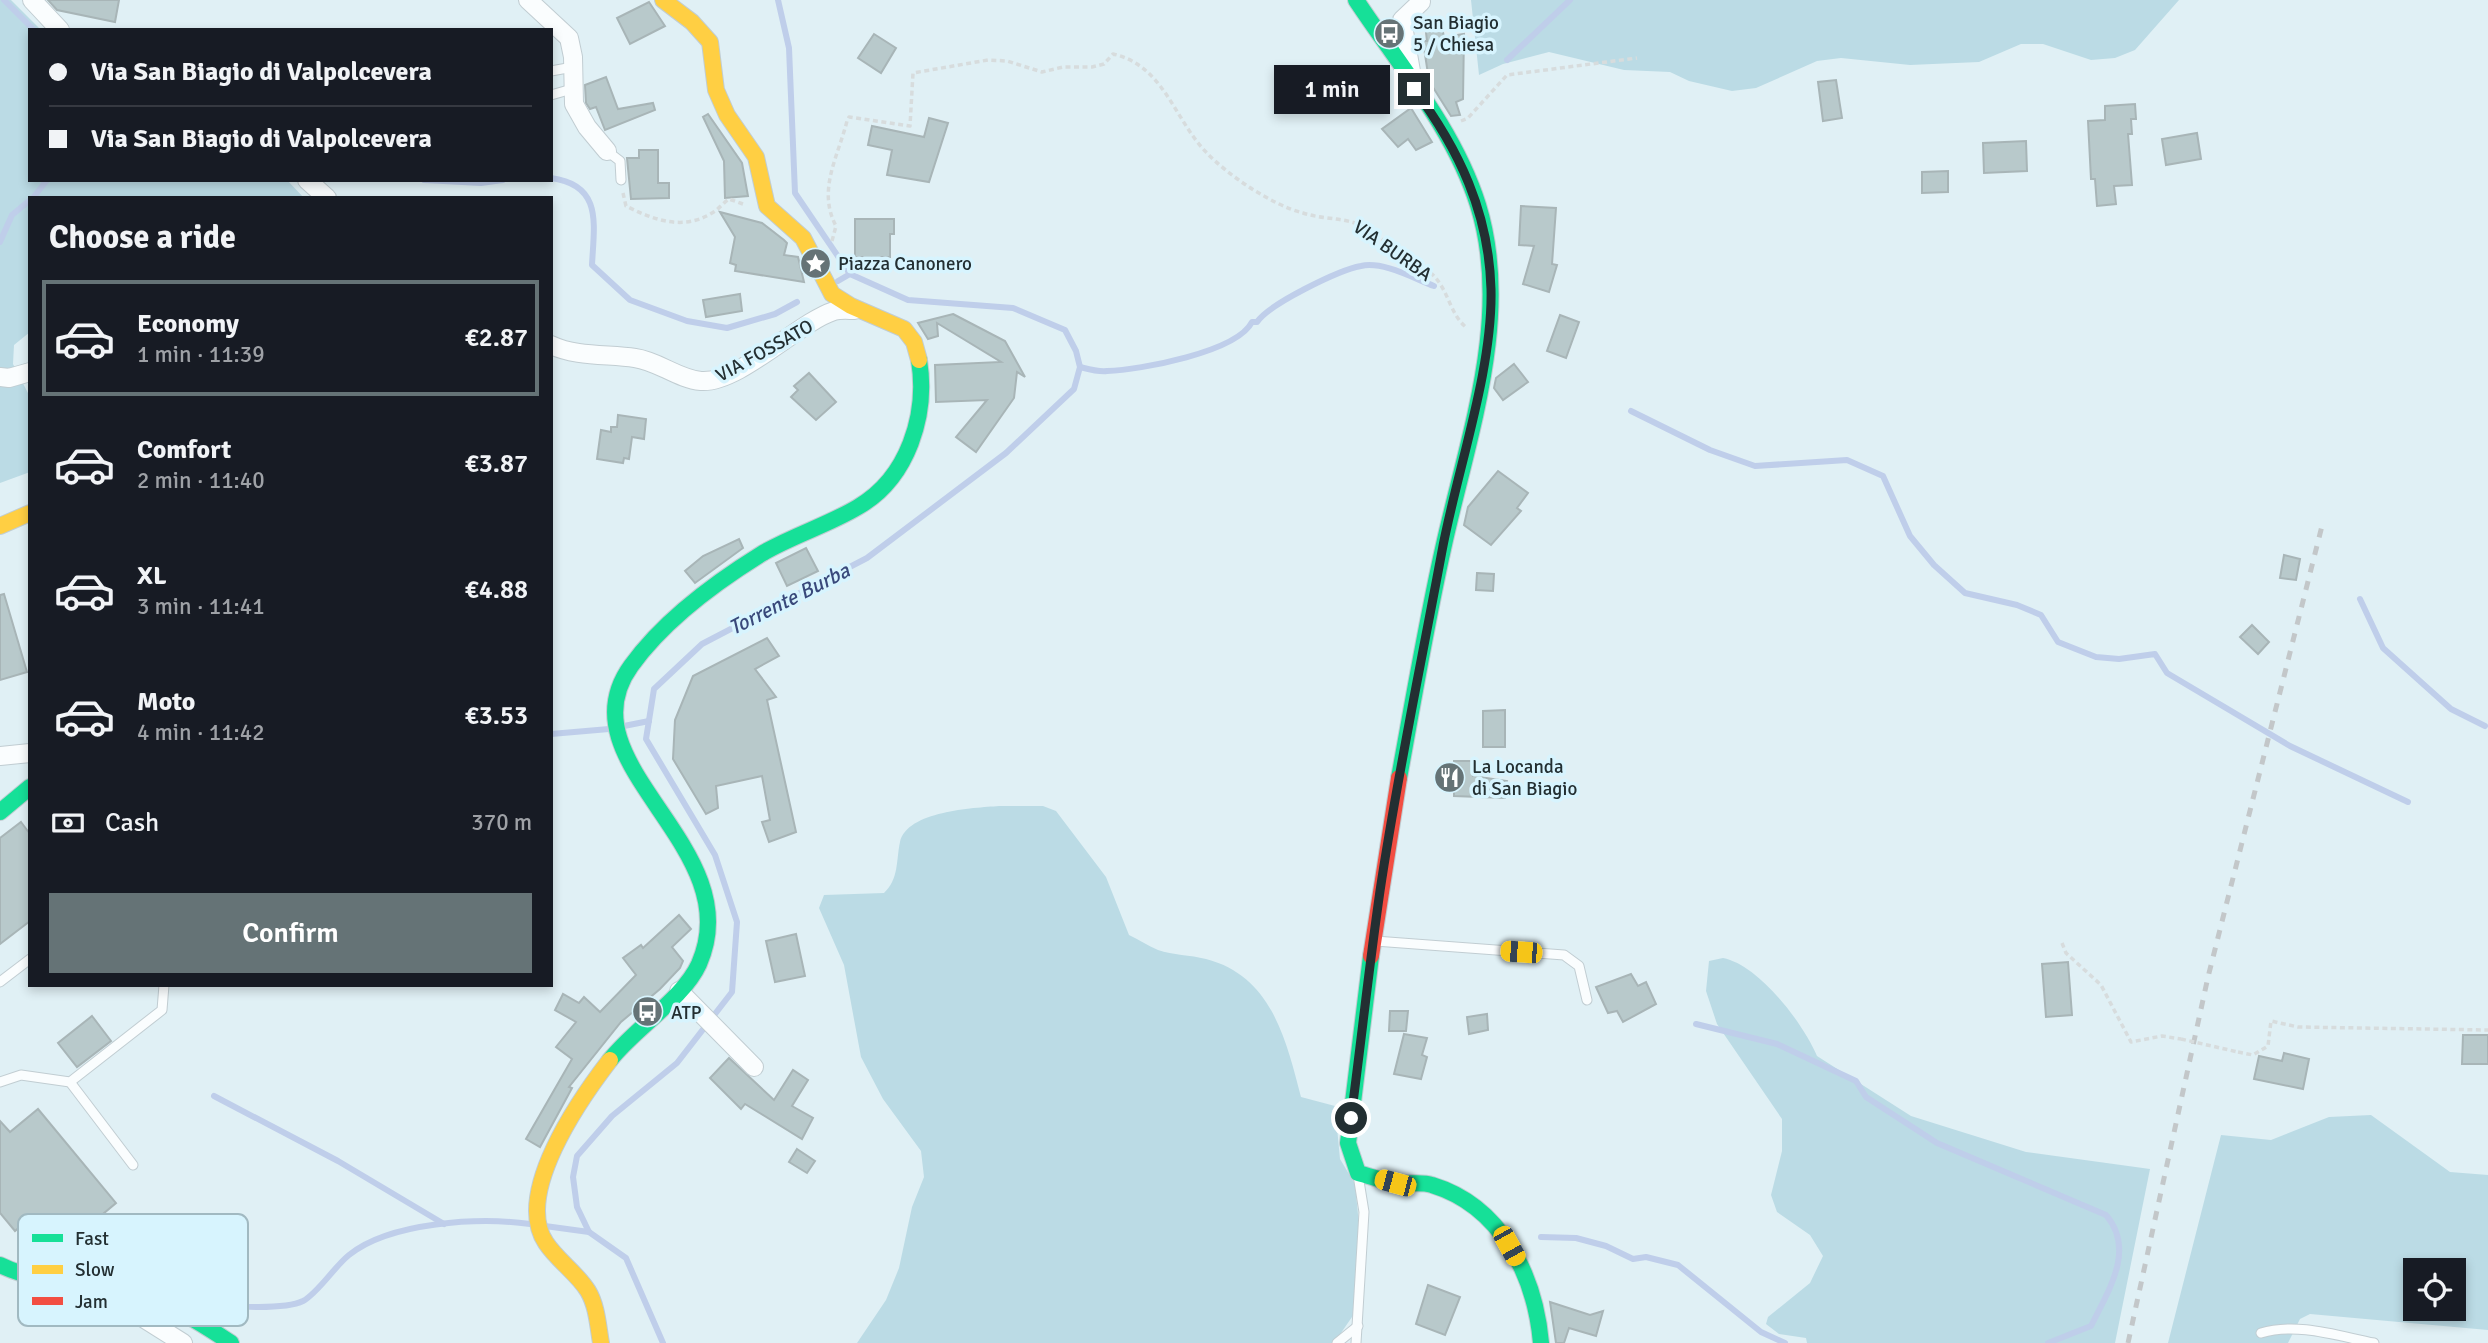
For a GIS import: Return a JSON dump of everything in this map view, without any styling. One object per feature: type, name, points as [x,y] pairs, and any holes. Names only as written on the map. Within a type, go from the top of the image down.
[{"type":"street","points":[[32,0],[58,28]]},
{"type":"street","points":[[528,0],[569,38],[574,104],[587,127],[609,146]]},
{"type":"street","points":[[601,1343],[595,1310],[588,1292],[547,1248],[538,1229],[536,1209],[547,1167],[566,1130],[598,1079],[630,1036],[693,975],[702,953],[706,930],[704,887],[699,873],[618,742],[614,727],[620,685],[641,654],[684,611],[747,563],[780,544],[853,511],[873,497],[901,460],[920,414],[922,398],[918,357],[913,339],[901,327],[860,312],[831,293],[815,266],[812,253],[793,225],[771,211],[764,200],[757,159],[725,110],[713,81],[713,61],[708,39],[663,0]]},
{"type":"street","points":[[1356,0],[1414,89],[1444,129],[1465,170],[1483,224],[1491,290],[1476,396],[1445,535],[1380,891],[1348,1143],[1358,1173],[1395,1183],[1430,1184],[1468,1198],[1492,1219],[1525,1275],[1541,1329],[1541,1343]]},
{"type":"street","points":[[1414,89],[1402,20],[1422,2]]},
{"type":"street","points":[[309,182],[325,196]]},
{"type":"street","name":"VIA FOSSATO","points":[[553,346],[566,353],[603,353],[641,359],[703,381],[714,380],[752,361],[834,311],[860,312]]},
{"type":"street","points":[[0,377],[9,378],[28,373]]},
{"type":"street","points":[[0,526],[28,514]]},
{"type":"street","points":[[0,756],[28,753]]},
{"type":"street","points":[[0,812],[28,789]]},
{"type":"street","points":[[679,991],[754,1067]]},
{"type":"street","points":[[0,1265],[18,1275]]},
{"type":"street","points":[[156,1326],[183,1343]]},
{"type":"street","points":[[201,1326],[231,1343]]},
{"type":"lane","points":[[553,71],[573,67]]},
{"type":"lane","points":[[553,94],[572,89]]},
{"type":"lane","points":[[609,146],[620,161],[621,180]]},
{"type":"lane","points":[[1374,941],[1564,955],[1579,966],[1587,1000]]},
{"type":"lane","points":[[0,982],[28,961]]},
{"type":"lane","points":[[71,1082],[162,1010],[164,987]]},
{"type":"lane","points":[[0,1082],[21,1075],[71,1082],[133,1164]]},
{"type":"lane","points":[[1356,1343],[1364,1212],[1358,1173]]},
{"type":"lane","points":[[1337,1343],[1358,1326]]},
{"type":"lane","points":[[2261,1334],[2278,1328],[2305,1330],[2374,1343]]},
{"type":"path","name":"VIA BURBA","points":[[836,236],[836,226],[827,210],[828,176],[840,152],[847,121],[849,117],[910,127],[913,73],[988,60],[1007,61],[1042,72],[1063,67],[1092,67],[1104,64],[1113,54],[1135,60],[1158,82],[1204,151],[1248,186],[1304,214],[1350,219],[1373,232],[1407,261],[1433,275],[1448,297],[1457,321],[1467,329],[1469,317]]},
{"type":"path","points":[[1444,129],[1468,118],[1507,75],[1637,58]]},
{"type":"path","points":[[621,180],[626,206],[665,221],[682,224],[696,222],[716,211],[729,199],[756,211],[771,211]]},
{"type":"path","points":[[2062,943],[2066,953],[2101,985],[2131,1042],[2162,1036],[2253,1055],[2268,1046],[2271,1021],[2298,1027],[2488,1030]]},
{"type":"shaded area","points":[[0,0],[11,0],[39,28],[28,28],[28,182],[289,182],[302,196],[28,196],[28,334],[14,345],[13,364],[28,393],[28,473],[0,483]]},
{"type":"shaded area","points":[[1471,0],[2179,0],[2135,50],[2115,58],[2091,60],[2043,44],[2021,44],[1979,62],[1910,65],[1841,58],[1817,61],[1756,88],[1732,91],[1689,81],[1670,72],[1624,70],[1549,52],[1503,64],[1479,75]]},
{"type":"shaded area","points":[[999,806],[1043,806],[1056,811],[1106,877],[1129,935],[1158,950],[1206,959],[1228,967],[1247,980],[1273,1013],[1289,1054],[1301,1097],[1335,1106],[1340,1159],[1355,1184],[1363,1265],[1361,1304],[1334,1343],[857,1343],[886,1300],[899,1268],[912,1207],[924,1177],[921,1151],[883,1099],[861,1057],[844,965],[819,908],[824,895],[884,893],[895,876],[900,842],[905,832],[915,824],[942,813]]},
{"type":"shaded area","points":[[1723,958],[1737,963],[1765,983],[1791,1012],[1817,1056],[1911,1116],[2026,1152],[2150,1169],[2115,1343],[1807,1343],[1806,1338],[1779,1334],[1766,1324],[1768,1317],[1810,1283],[1823,1256],[1810,1235],[1777,1212],[1771,1195],[1782,1151],[1782,1119],[1717,1024],[1706,991],[1709,961]]},
{"type":"shaded area","points":[[2371,1115],[2450,1172],[2488,1175],[2488,1330],[2310,1314],[2300,1319],[2288,1343],[2168,1343],[2221,1135],[2271,1140],[2329,1117]]},
{"type":"building","points":[[48,0],[119,0],[115,22],[57,10]]},
{"type":"building","points":[[649,2],[665,26],[630,44],[617,18]]},
{"type":"building","points":[[1441,23],[1444,37],[1464,34],[1463,99],[1456,102],[1460,115],[1451,116],[1429,81],[1423,41],[1427,41],[1425,24]]},
{"type":"building","points":[[874,34],[896,48],[881,73],[858,58]]},
{"type":"building","points":[[606,77],[618,109],[653,103],[655,110],[605,130],[596,107],[590,109],[586,103],[585,85]]},
{"type":"building","points":[[1836,80],[1842,118],[1823,121],[1818,82]]},
{"type":"building","points":[[2135,104],[2136,119],[2131,119],[2132,134],[2128,134],[2132,185],[2114,186],[2116,204],[2097,206],[2095,179],[2091,179],[2088,121],[2105,120],[2105,106]]},
{"type":"building","points":[[1411,108],[1432,142],[1416,150],[1408,139],[1398,147],[1382,129]]},
{"type":"building","points":[[708,114],[742,163],[748,196],[725,198],[724,161],[703,117]]},
{"type":"building","points":[[929,118],[948,123],[929,182],[887,175],[892,150],[868,145],[872,126],[924,137]]},
{"type":"building","points":[[2197,133],[2201,159],[2166,165],[2162,139]]},
{"type":"building","points":[[2026,141],[2027,171],[1984,173],[1983,143]]},
{"type":"building","points":[[639,150],[658,150],[658,183],[669,183],[669,198],[631,199],[627,158],[639,158]]},
{"type":"building","points":[[1948,171],[1948,192],[1922,193],[1922,172]]},
{"type":"building","points":[[1521,206],[1556,208],[1552,264],[1557,265],[1549,292],[1523,284],[1534,246],[1519,245]]},
{"type":"building","points":[[720,212],[762,223],[784,240],[787,243],[784,255],[798,257],[804,282],[735,271],[736,265],[730,263],[735,237]]},
{"type":"building","points":[[855,219],[894,219],[894,234],[890,234],[890,257],[855,257]]},
{"type":"building","points":[[740,294],[742,311],[706,317],[703,300]]},
{"type":"building","points":[[953,314],[1005,341],[1025,377],[1017,372],[1014,398],[976,452],[956,437],[987,400],[936,402],[935,365],[1001,362],[937,323],[938,336],[928,339],[918,323]]},
{"type":"building","points":[[1560,315],[1579,322],[1566,358],[1547,351]]},
{"type":"building","points":[[1514,364],[1528,382],[1503,400],[1494,388],[1496,378]]},
{"type":"building","points":[[809,373],[836,402],[816,420],[791,397],[798,390],[794,386]]},
{"type":"building","points":[[618,415],[646,419],[644,439],[632,437],[629,459],[624,458],[623,463],[597,459],[601,430],[611,432],[611,427],[617,427]]},
{"type":"building","points":[[1498,471],[1528,493],[1517,508],[1521,511],[1491,545],[1464,525],[1468,507]]},
{"type":"building","points":[[739,539],[743,548],[695,583],[685,571],[703,556]]},
{"type":"building","points":[[806,548],[818,571],[787,586],[776,563]]},
{"type":"building","points":[[2284,555],[2300,559],[2296,580],[2280,578]]},
{"type":"building","points":[[1477,573],[1494,574],[1493,591],[1476,590]]},
{"type":"building","points":[[4,594],[27,672],[0,680],[0,595]]},
{"type":"building","points":[[2252,625],[2269,642],[2258,654],[2240,637]]},
{"type":"building","points":[[767,638],[779,656],[755,669],[776,697],[767,700],[796,832],[769,842],[762,822],[770,820],[762,776],[716,786],[718,808],[706,814],[673,759],[675,720],[693,676]]},
{"type":"building","points":[[1505,710],[1505,747],[1483,747],[1483,711]]},
{"type":"building","points":[[1454,761],[1473,761],[1473,776],[1507,781],[1505,798],[1454,796]]},
{"type":"building","points":[[21,822],[28,831],[28,923],[0,944],[0,838]]},
{"type":"building","points":[[679,915],[691,929],[672,947],[683,961],[680,968],[621,1022],[569,1087],[572,1088],[540,1147],[526,1139],[572,1059],[556,1047],[576,1022],[555,1010],[563,994],[579,1003],[584,997],[600,1012],[636,975],[623,958],[641,945],[643,948]]},
{"type":"building","points":[[796,934],[805,976],[775,982],[766,941]]},
{"type":"building","points":[[2068,962],[2072,1015],[2046,1017],[2042,964]]},
{"type":"building","points":[[1631,974],[1638,986],[1646,982],[1656,1004],[1623,1022],[1617,1011],[1608,1013],[1596,987]]},
{"type":"building","points":[[1390,1011],[1408,1011],[1406,1031],[1389,1031]]},
{"type":"building","points":[[1487,1014],[1488,1030],[1469,1034],[1467,1017]]},
{"type":"building","points":[[92,1016],[111,1041],[77,1067],[58,1043]]},
{"type":"building","points":[[1404,1034],[1427,1038],[1422,1055],[1427,1057],[1421,1079],[1394,1074]]},
{"type":"building","points":[[2463,1035],[2488,1035],[2488,1064],[2462,1064]]},
{"type":"building","points":[[2284,1053],[2309,1059],[2303,1089],[2254,1079],[2259,1056],[2282,1061]]},
{"type":"building","points":[[729,1058],[774,1100],[793,1070],[808,1080],[792,1106],[813,1118],[802,1139],[745,1104],[741,1109],[710,1078]]},
{"type":"building","points":[[38,1109],[116,1203],[103,1214],[18,1214],[18,1228],[15,1231],[0,1213],[0,1121],[10,1132]]},
{"type":"building","points":[[797,1149],[815,1161],[807,1173],[789,1162]]},
{"type":"building","points":[[1428,1285],[1460,1297],[1445,1335],[1416,1324]]},
{"type":"building","points":[[1550,1302],[1590,1315],[1603,1311],[1596,1336],[1569,1328],[1564,1343],[1556,1343]]},
{"type":"waterway","points":[[4,0],[32,28]]},
{"type":"waterway","name":"Torrente Burba","points":[[663,1343],[626,1258],[589,1232],[577,1207],[573,1177],[577,1156],[612,1116],[677,1063],[732,992],[737,922],[715,855],[646,739],[654,689],[702,644],[867,558],[1006,453],[1074,389],[1080,367],[1076,351],[1065,330],[1013,308],[908,300],[850,274],[795,193],[789,48],[778,0]]},
{"type":"waterway","points":[[1507,60],[1570,0]]},
{"type":"waterway","points":[[553,178],[568,182],[580,189],[587,198],[594,221],[592,265],[630,300],[687,321],[727,328],[775,314],[797,302]]},
{"type":"waterway","points":[[35,196],[45,182]]},
{"type":"waterway","points":[[462,182],[488,182]]},
{"type":"waterway","points":[[0,242],[12,215],[28,202]]},
{"type":"waterway","points":[[1080,367],[1100,371],[1122,370],[1163,363],[1208,350],[1243,333],[1252,322],[1257,322],[1289,297],[1361,266],[1388,268],[1434,286]]},
{"type":"waterway","points":[[838,281],[850,274]]},
{"type":"waterway","points":[[1631,411],[1710,450],[1755,466],[1847,460],[1883,476],[1910,536],[1934,565],[1965,593],[2017,605],[2041,615],[2058,642],[2096,657],[2119,659],[2155,654],[2167,673],[2290,746],[2408,802]]},
{"type":"waterway","points":[[2360,599],[2383,648],[2451,709],[2485,726]]},
{"type":"waterway","points":[[619,727],[649,721]]},
{"type":"waterway","points":[[553,734],[609,729]]},
{"type":"waterway","points":[[1696,1024],[1777,1044],[1856,1081],[1866,1097],[1937,1143],[2106,1215],[2115,1228],[2119,1242],[2119,1256],[2111,1285],[2091,1326],[2048,1343]]},
{"type":"waterway","points":[[214,1096],[338,1161],[444,1224]]},
{"type":"waterway","points":[[248,1307],[278,1306],[303,1301],[349,1255],[387,1235],[436,1224],[461,1222],[530,1224]]},
{"type":"waterway","points":[[545,1226],[589,1232]]},
{"type":"waterway","points":[[1541,1237],[1576,1238],[1606,1246],[1633,1259],[1646,1257],[1678,1265],[1761,1332],[1785,1343]]},
{"type":"railway","points":[[2128,1343],[2208,977],[2323,522]]},
{"type":"traffic: fast","points":[[1356,0],[1424,98],[1468,177],[1488,247],[1491,291],[1483,378],[1437,578],[1399,778]]},
{"type":"traffic: fast","points":[[610,1060],[692,977],[699,964],[708,921],[700,881],[682,844],[635,772],[619,737],[616,702],[631,666],[659,633],[727,576],[763,553],[858,507],[890,480],[902,462],[917,423],[921,381],[919,360]]},
{"type":"traffic: fast","points":[[0,812],[28,789]]},
{"type":"traffic: fast","points":[[1371,956],[1348,1143],[1358,1173],[1394,1183],[1432,1185],[1456,1195],[1477,1209],[1495,1226],[1522,1269],[1531,1293],[1541,1343]]},
{"type":"traffic: fast","points":[[0,1265],[18,1273]]},
{"type":"traffic: fast","points":[[204,1326],[231,1343]]},
{"type":"traffic: slow","points":[[663,0],[692,22],[710,42],[716,90],[727,115],[756,157],[767,206],[803,238],[832,294],[851,306],[904,329],[914,342],[919,360]]},
{"type":"traffic: slow","points":[[0,526],[28,514]]},
{"type":"traffic: slow","points":[[601,1343],[595,1310],[588,1291],[546,1243],[538,1223],[538,1199],[554,1148],[583,1098],[610,1060]]},
{"type":"traffic: jam","points":[[1371,956],[1399,778]]},
{"type":"place","name":"San Biagio 5 / Chiesa","points":[[1390,33]]},
{"type":"place","name":"Piazza Canonero","points":[[815,263]]},
{"type":"place","name":"La Locanda di San Biagio","points":[[1449,777]]},
{"type":"place","name":"ATP","points":[[648,1012]]},
{"type":"route","points":[[1351,1118],[1380,891],[1445,535],[1476,396],[1486,341],[1491,290],[1486,235],[1465,170],[1444,129],[1414,89]]}]
